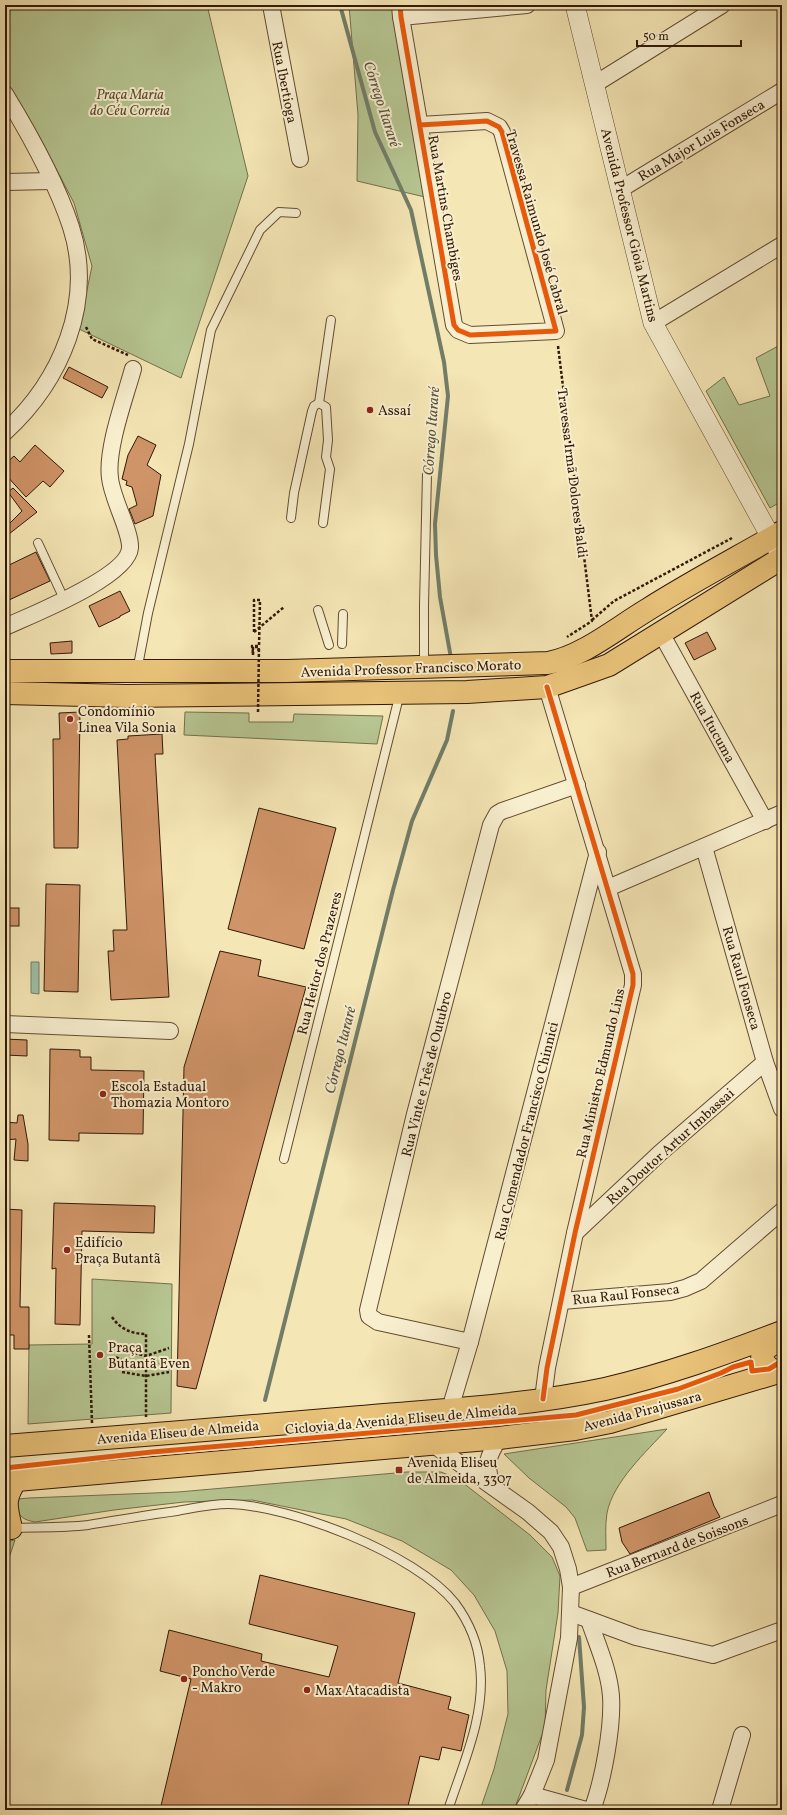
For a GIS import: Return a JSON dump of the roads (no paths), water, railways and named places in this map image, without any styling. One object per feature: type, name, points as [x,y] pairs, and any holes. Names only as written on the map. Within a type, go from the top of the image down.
[{"type":"main road","name":"Avenida Professor Francisco Morato","points":[[5,671],[286,671],[525,664],[561,661],[648,609],[779,546]]},
{"type":"main road","name":"Avenida Professor Francisco Morato","points":[[5,693],[126,696],[467,692],[547,687],[609,665],[661,632],[779,546]]},
{"type":"main road","points":[[543,1399],[603,1389],[671,1372],[782,1332]]},
{"type":"main road","points":[[779,1372],[769,1368],[762,1360],[762,1356],[765,1348],[769,1344],[782,1340]]},
{"type":"main road","points":[[664,1407],[673,1398],[726,1380],[730,1376],[733,1367],[727,1358],[721,1355]]},
{"type":"main road","name":"Avenida Pirajussara","points":[[498,1438],[575,1429],[610,1422],[779,1372]]},
{"type":"main road","name":"Avenida Eliseu de Almeida","points":[[5,1446],[450,1409],[543,1399]]},
{"type":"main road","points":[[8,1529],[6,1498],[11,1481],[498,1438]]},
{"type":"street","name":"Rua Ibertioga","points":[[271,5],[300,159]]},
{"type":"street","points":[[401,11],[527,5]]},
{"type":"street","name":"Avenida Professor Gioia Martins","points":[[575,5],[652,323],[779,546]]},
{"type":"street","points":[[595,84],[722,5]]},
{"type":"street","name":"Rua Martins Chambiges","points":[[401,11],[454,325],[458,330],[470,335]]},
{"type":"street","name":"Rua Major Luis Fonseca","points":[[620,189],[782,91]]},
{"type":"street","points":[[5,94],[30,134],[52,181],[71,228],[78,263],[77,306],[67,346],[50,379],[25,414],[5,432]]},
{"type":"street","name":"Travessa Raimundo José Cabral","points":[[420,125],[487,121],[499,127],[502,132],[556,331],[470,335]]},
{"type":"street","points":[[5,182],[52,181]]},
{"type":"street","points":[[652,323],[782,245]]},
{"type":"street","points":[[5,627],[109,576],[121,566],[130,548],[129,539],[114,499],[110,477],[111,451],[133,369]]},
{"type":"street","name":"Rua Itucuma","points":[[661,632],[765,820]]},
{"type":"street","name":"Rua Ministro Edmundo Lins","points":[[543,1399],[547,1368],[576,1233],[633,985],[633,974],[598,852],[547,687]]},
{"type":"street","name":"Rua Vinte e Três de Outubro","points":[[470,1342],[378,1322],[369,1316],[368,1310],[415,1114],[491,825],[497,814],[502,811],[577,785]]},
{"type":"street","points":[[608,888],[782,813]]},
{"type":"street","name":"Rua Raul Fonseca","points":[[704,847],[765,1062],[782,1109]]},
{"type":"street","name":"Rua Comendador Francisco Chinnici","points":[[450,1409],[470,1342],[598,852]]},
{"type":"street","points":[[5,1024],[170,1031]]},
{"type":"street","name":"Rua Doutor Artur Imbassai","points":[[576,1233],[660,1153],[765,1062]]},
{"type":"street","name":"Rua Raul Fonseca","points":[[562,1301],[670,1292],[685,1288],[701,1281],[782,1211]]},
{"type":"street","points":[[492,1486],[487,1463],[488,1457],[498,1438]]},
{"type":"street","points":[[431,1443],[528,1512],[550,1532],[561,1547],[568,1569],[571,1587],[569,1638],[546,1760],[532,1794],[523,1810]]},
{"type":"street","name":"Rua Bernard de Soissons","points":[[571,1587],[782,1504]]},
{"type":"street","points":[[571,1613],[636,1637],[713,1655],[782,1630]]},
{"type":"street","points":[[589,1620],[603,1662],[611,1696],[611,1711],[602,1776],[592,1810]]},
{"type":"street","points":[[720,1810],[742,1735]]},
{"type":"street","points":[[532,1794],[547,1805],[586,1810]]},
{"type":"lane","points":[[137,671],[148,613],[189,444],[211,330],[260,230],[279,212],[296,213]]},
{"type":"lane","points":[[291,518],[294,493],[312,411],[314,406],[319,403],[331,320]]},
{"type":"lane","points":[[319,403],[326,407],[328,440],[326,457],[330,469],[323,523]]},
{"type":"lane","points":[[424,667],[427,473]]},
{"type":"lane","points":[[38,543],[64,599]]},
{"type":"lane","points":[[318,610],[329,644]]},
{"type":"lane","points":[[342,614],[342,644]]},
{"type":"lane","name":"Rua Heitor dos Prazeres","points":[[284,1158],[400,692]]},
{"type":"lane","points":[[8,1529],[86,1525],[229,1504],[278,1511],[310,1520],[357,1539],[420,1573],[444,1592],[466,1620],[476,1642],[480,1667],[481,1693],[475,1726],[448,1810]]},
{"type":"waterway","name":"Córrego Itararé","points":[[340,5],[375,132],[411,210],[444,362],[448,396],[435,524],[440,597],[451,658]]},
{"type":"waterway","name":"Córrego Itararé","points":[[265,1400],[393,890],[412,821],[447,740],[453,711]]},
{"type":"waterway","points":[[567,1790],[582,1735],[584,1707],[579,1637]]},
{"type":"place","name":"Assaí","points":[[370,410]]},
{"type":"place","name":"Condomínio Linea Vila Sonia","points":[[70,719]]},
{"type":"place","name":"Escola Estadual Thomazia Montoro","points":[[103,1094]]},
{"type":"place","name":"Edifício Praça Butantã","points":[[67,1250]]},
{"type":"place","name":"Praça Butantã Even","points":[[100,1355]]},
{"type":"place","name":"Avenida Eliseu de Almeida, 3307","points":[[399,1470]]},
{"type":"place","name":"Poncho Verde - Makro","points":[[184,1679]]},
{"type":"place","name":"Max Atacadista","points":[[307,1690]]},
{"type":"park label","name":"Praça Maria do Céu Correia","points":[[130,102]]}]
